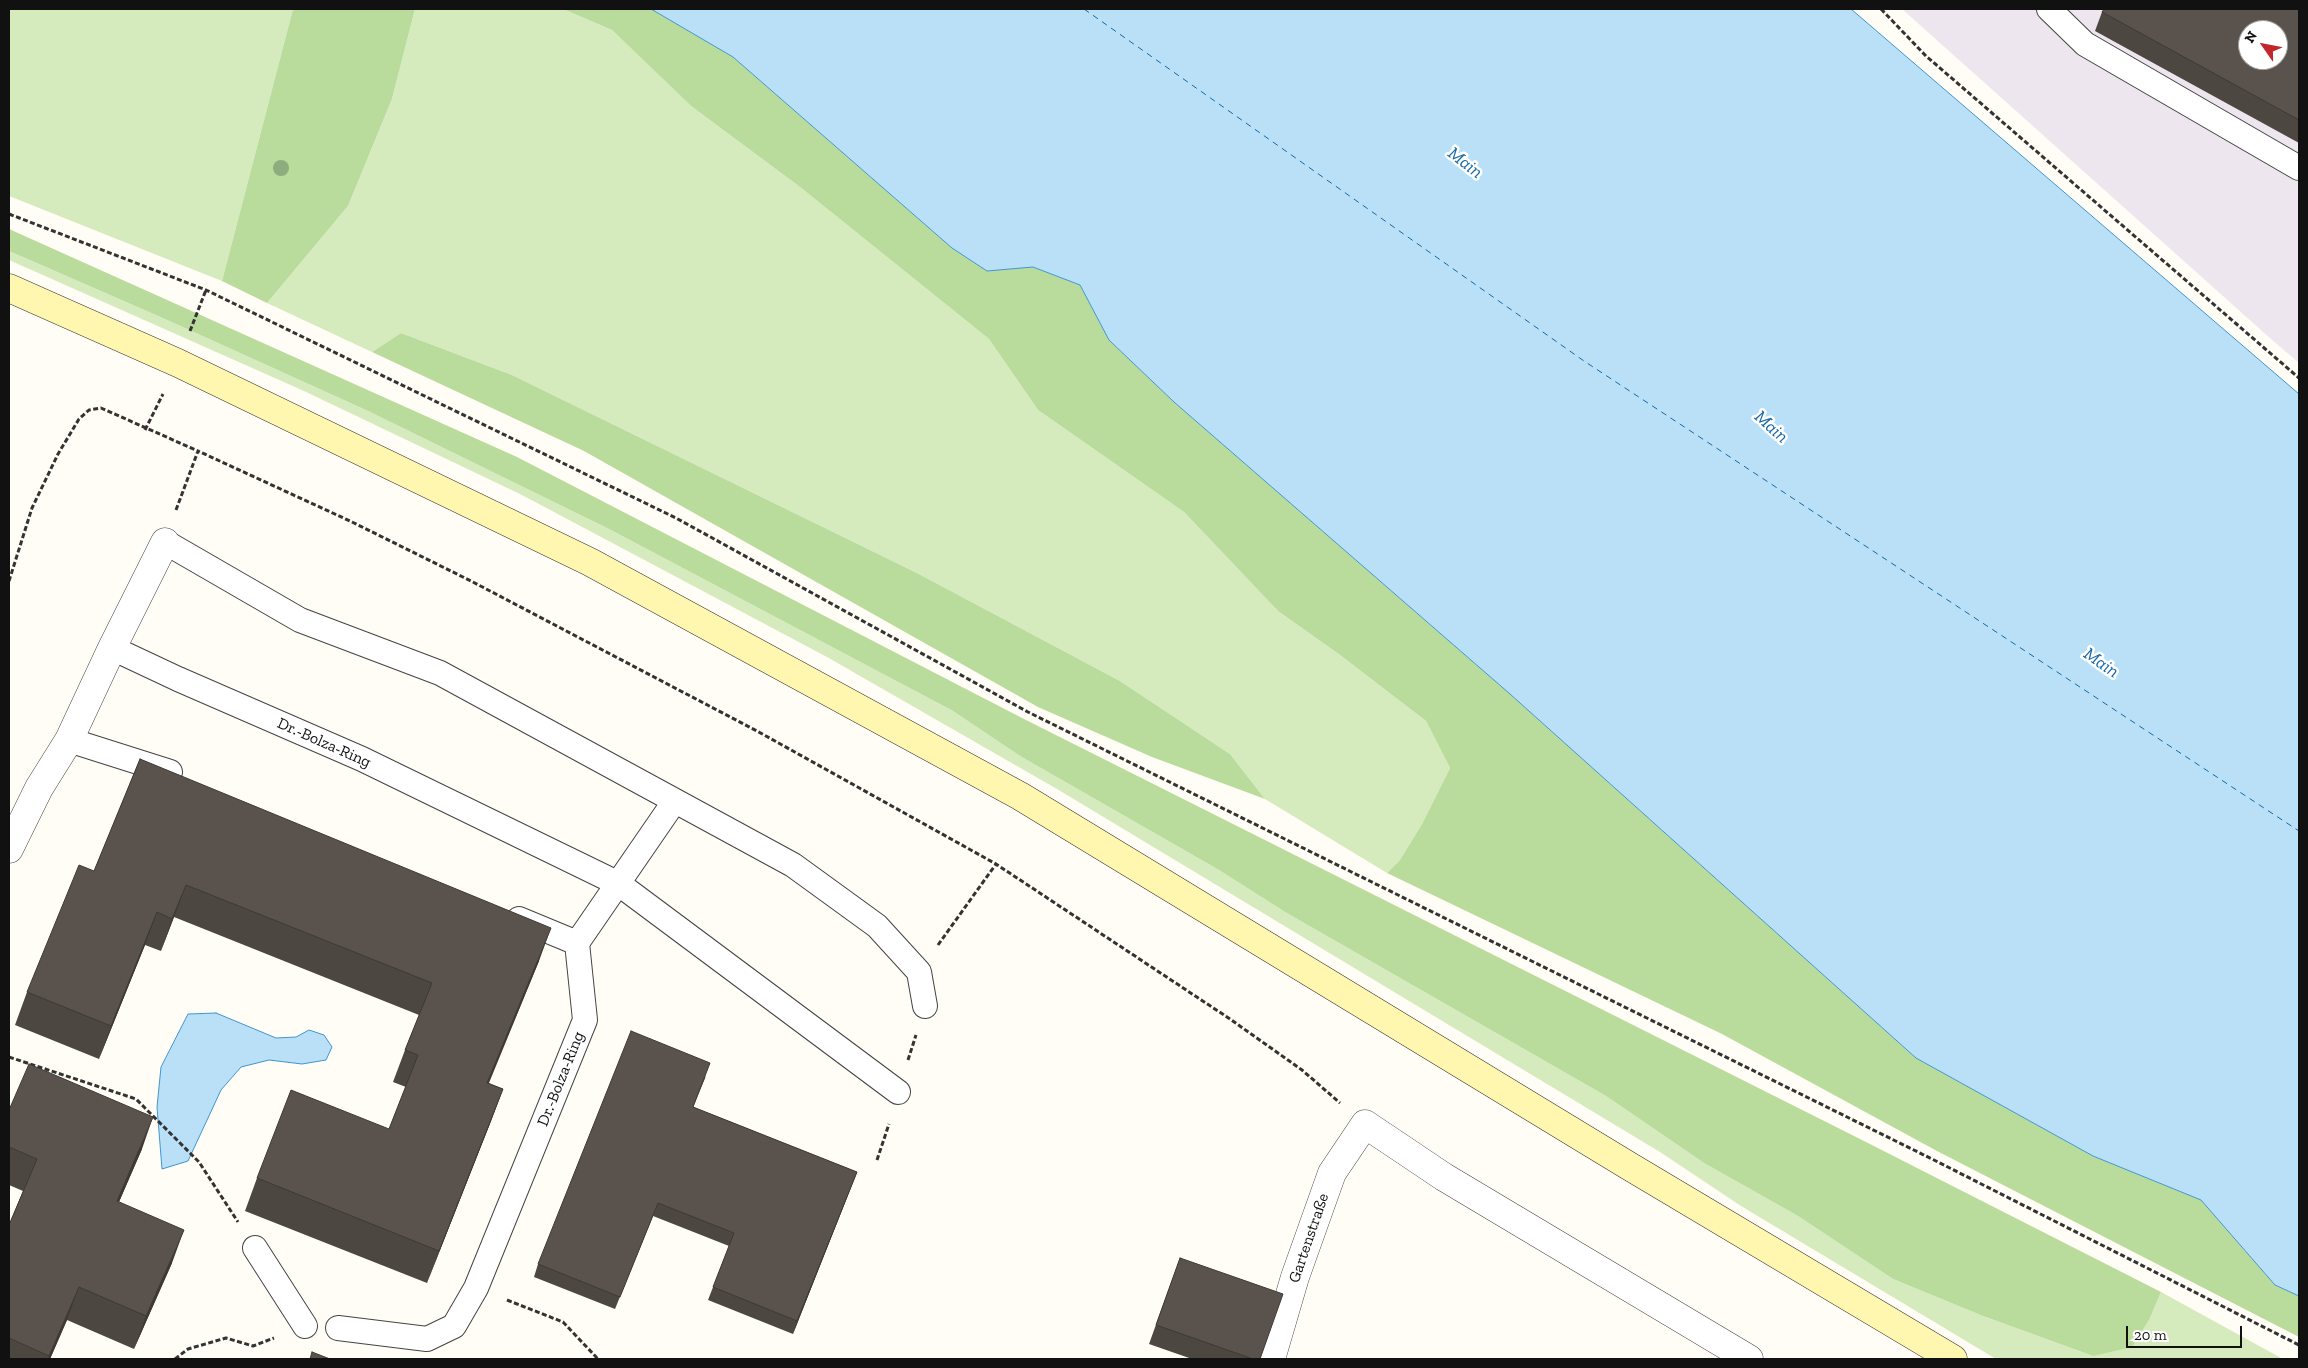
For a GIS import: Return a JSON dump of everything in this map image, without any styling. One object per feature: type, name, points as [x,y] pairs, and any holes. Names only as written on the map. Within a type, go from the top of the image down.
[{"type":"main road","points":[[9,288],[178,363],[590,562],[1011,791],[1629,1166],[1953,1359]]},
{"type":"street","points":[[9,848],[39,788],[69,740],[165,542]]},
{"type":"street","points":[[1365,1124],[1444,1177],[1749,1359]]},
{"type":"street","name":"Gartenstraße","points":[[1271,1359],[1295,1277],[1332,1173],[1365,1124]]},
{"type":"lane","points":[[2049,9],[2085,44],[2299,168]]},
{"type":"lane","points":[[165,542],[300,620],[440,673],[554,733],[674,802],[793,865],[836,894],[877,926],[919,972],[925,1006]]},
{"type":"lane","name":"Dr.-Bolza-Ring","points":[[112,648],[178,679],[362,759],[619,884],[898,1092]]},
{"type":"lane","points":[[69,740],[163,770],[190,781]]},
{"type":"lane","points":[[503,912],[577,943],[674,802]]},
{"type":"lane","name":"Dr.-Bolza-Ring","points":[[338,1328],[427,1339],[454,1326],[476,1288],[585,1020],[577,943]]},
{"type":"lane","points":[[255,1248],[305,1326]]},
{"type":"path","points":[[1880,9],[1926,56],[2299,378]]},
{"type":"path","points":[[9,214],[206,290],[676,518],[1028,712],[1932,1159],[2299,1345]]},
{"type":"path","points":[[9,581],[32,508],[58,454],[78,419],[89,410],[100,408],[350,521],[471,581],[757,731],[996,864],[1230,1019],[1302,1070],[1365,1124]]},
{"type":"path","points":[[165,542],[198,451]]},
{"type":"path","points":[[919,972],[996,864]]},
{"type":"path","points":[[9,1057],[136,1100],[199,1162],[255,1248]]},
{"type":"path","points":[[476,1288],[564,1322],[598,1359]]},
{"type":"path","points":[[175,1359],[188,1349],[226,1338],[253,1346],[305,1326]]},
{"type":"shaded area","points":[[1902,9],[2299,9],[2299,363],[2271,339]]},
{"type":"green space","points":[[9,9],[293,9],[222,281],[9,196]]},
{"type":"green space","points":[[293,9],[415,9],[392,99],[348,206],[267,303],[222,281]]},
{"type":"green space","points":[[415,9],[563,9],[612,30],[691,106],[800,187],[989,339],[1038,410],[1184,512],[1278,611],[1340,655],[1426,721],[1450,768],[1422,824],[1400,860],[1387,873],[1265,799],[1230,754],[1120,681],[917,573],[512,375],[401,333],[372,352],[267,303],[348,206],[392,99]]},
{"type":"green space","points":[[563,9],[651,9],[733,57],[952,248],[987,271],[1033,267],[1080,285],[1109,340],[1174,402],[1510,694],[1916,1058],[2093,1156],[2201,1200],[2275,1285],[2299,1296],[2299,1337],[1937,1151],[1722,1034],[1387,873],[1400,860],[1422,824],[1450,768],[1426,721],[1340,655],[1278,611],[1184,512],[1038,410],[989,339],[800,187],[691,106],[612,30]]},
{"type":"green space","points":[[9,229],[517,457],[1024,719],[2161,1292],[2150,1318],[2132,1347],[2093,1356],[1983,1316],[1893,1279],[1798,1216],[1704,1163],[1606,1096],[1285,912],[1219,870],[1020,756],[953,711],[609,529],[368,411],[9,251]]},
{"type":"green space","points":[[9,251],[368,411],[609,529],[953,711],[1020,756],[1219,870],[1285,912],[1606,1096],[1704,1163],[1798,1216],[1893,1279],[1983,1316],[2093,1356],[2150,1318],[2161,1292],[2283,1359],[1996,1359],[1741,1206],[1660,1152],[1057,789],[827,657],[522,495],[304,391],[9,260]]},
{"type":"green space","points":[[401,333],[512,375],[917,573],[1120,681],[1230,754],[1265,799],[1152,757],[1038,707],[584,451],[372,352]]},
{"type":"water","name":"Main","points":[[651,9],[1851,9],[2299,394],[2299,1296],[2275,1285],[2201,1200],[2093,1156],[1916,1058],[1510,694],[1174,402],[1109,340],[1080,285],[1033,267],[987,271],[952,248],[733,57]]},
{"type":"water","points":[[216,1013],[276,1038],[296,1037],[309,1030],[324,1035],[332,1047],[326,1060],[302,1064],[269,1060],[241,1067],[221,1090],[188,1161],[162,1169],[157,1107],[161,1067],[188,1014]]},
{"type":"building","points":[[2104,9],[2299,9],[2299,120],[2102,12]]},
{"type":"building","points":[[140,759],[551,928],[487,1083],[503,1089],[439,1251],[257,1178],[291,1090],[389,1129],[418,1055],[405,1050],[432,983],[186,885],[172,919],[157,912],[111,1026],[27,992],[79,865],[94,871]]},
{"type":"building","points":[[631,1031],[710,1063],[693,1107],[857,1172],[797,1321],[713,1287],[734,1233],[658,1203],[620,1297],[538,1264]]},
{"type":"building","points":[[29,1064],[153,1117],[117,1201],[184,1230],[146,1316],[79,1287],[49,1356],[9,1338],[9,1225],[37,1159],[9,1147],[9,1110]]},
{"type":"building","points":[[1180,1258],[1283,1294],[1260,1359],[1253,1359],[1156,1325]]},
{"type":"building","points":[[312,1352],[330,1359],[310,1359]]},
{"type":"ferry route","points":[[1084,9],[1584,361],[2299,831]]}]
